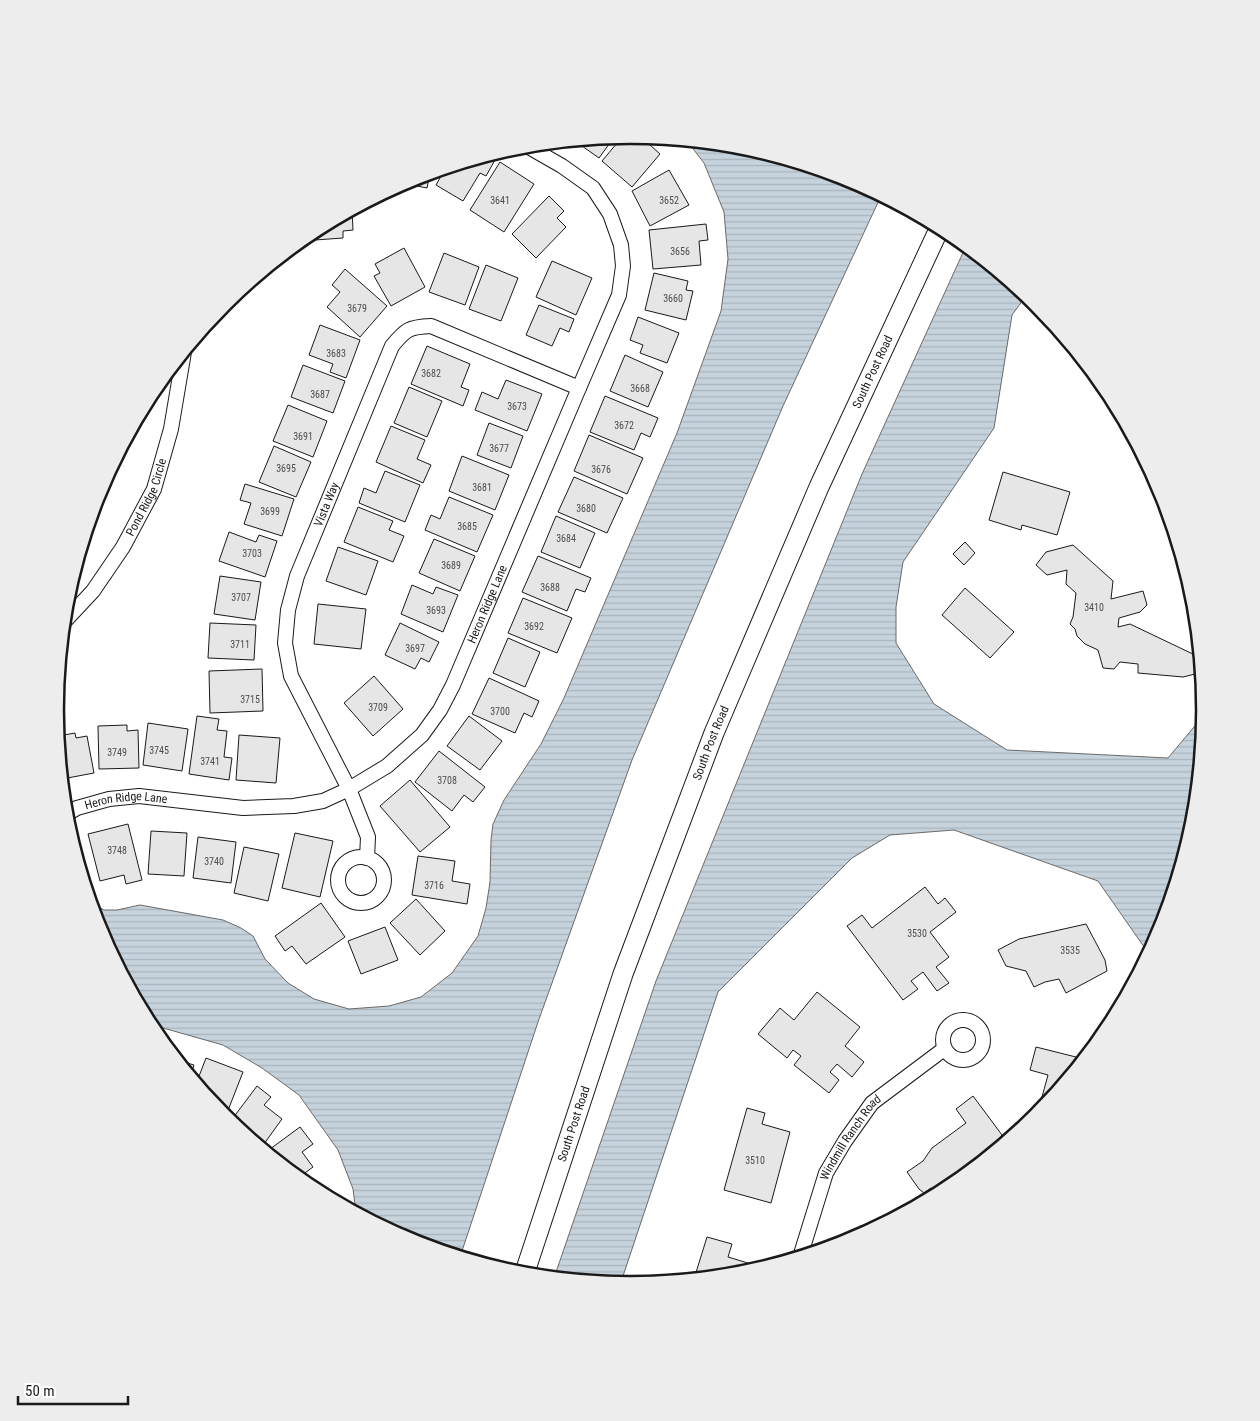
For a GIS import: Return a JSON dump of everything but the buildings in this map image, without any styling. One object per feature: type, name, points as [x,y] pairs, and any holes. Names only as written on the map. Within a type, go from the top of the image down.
[{"type":"street","name":"Heron Ridge Lane","points":[[73,810],[109,799],[139,796],[243,808],[294,806],[323,801],[349,789],[387,766],[422,735],[440,710],[457,676],[619,295],[623,266],[621,245],[610,214],[593,188],[562,166],[538,152]]},
{"type":"street","name":"South Post Road","points":[[527,1267],[623,974],[714,733],[819,488],[936,235]]},
{"type":"street","name":"Vista Way","points":[[367,858],[368,836],[349,789],[291,676],[285,643],[288,610],[296,576],[392,346],[403,333],[414,327],[431,326],[578,388]]},
{"type":"street","name":"Pond Ridge Circle","points":[[73,611],[93,591],[123,547],[154,489],[171,429],[182,365]]},
{"type":"street","name":"Windmill Ranch Road","points":[[802,1250],[826,1173],[845,1141],[872,1103],[944,1049]]},
{"type":"shaded area","points":[[692,148],[740,155],[812,174],[847,187],[878,202],[783,406],[632,760],[538,1022],[462,1251],[413,1234],[355,1205],[353,1189],[338,1150],[299,1095],[262,1068],[223,1045],[161,1027],[122,961],[100,907],[104,910],[117,910],[140,905],[223,920],[253,936],[265,959],[288,983],[314,999],[349,1009],[389,1006],[421,997],[452,973],[478,936],[486,908],[490,882],[493,824],[504,800],[541,744],[564,698],[677,433],[721,311],[728,259],[724,212],[704,163]]},
{"type":"shaded area","points":[[963,253],[1021,302],[1012,315],[994,428],[903,562],[896,607],[896,643],[934,704],[1007,750],[1168,758],[1196,725],[1195,748],[1185,821],[1177,857],[1153,927],[1144,947],[1098,881],[954,830],[890,835],[852,858],[718,992],[623,1277],[556,1272],[656,981],[862,474]]}]
